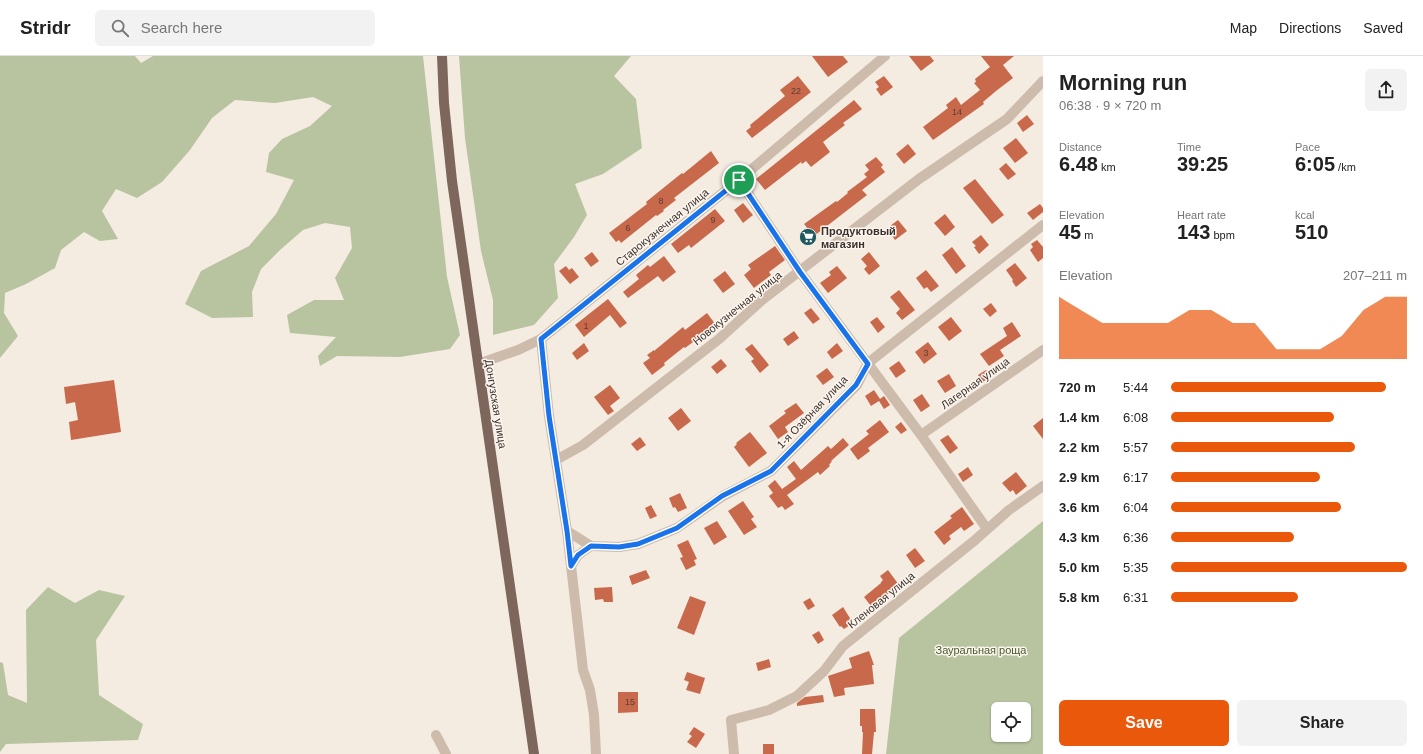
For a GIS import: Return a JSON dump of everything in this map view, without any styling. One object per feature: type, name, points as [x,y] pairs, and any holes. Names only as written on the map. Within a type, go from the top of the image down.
[{"type":"main road","name":"Донгузская улица","points":[[442,56],[444,104],[452,180],[534,754]]},
{"type":"street","name":"Старокузнечная улица","points":[[478,364],[518,350],[541,339],[739,180],[885,56]]},
{"type":"street","name":"Новокузнечная улица","points":[[556,460],[583,445],[719,339],[762,300],[919,179],[1007,119],[1043,82]]},
{"type":"street","points":[[739,180],[800,272],[921,435],[987,529]]},
{"type":"street","name":"1-я Озёрная улица","points":[[567,531],[591,546],[619,547],[638,544],[677,528],[722,496],[771,471],[856,385],[868,364],[1043,225]]},
{"type":"street","points":[[541,339],[549,416],[567,531],[583,670],[590,690],[594,715],[596,754]]},
{"type":"street","name":"Лагерная улица","points":[[921,435],[1043,350]]},
{"type":"street","name":"Кленовая улица","points":[[734,754],[731,720],[769,710],[797,696],[824,671],[843,646],[974,541],[1009,510],[1043,486]]},
{"type":"street","points":[[571,566],[578,555],[591,546]]},
{"type":"street","points":[[436,735],[446,754]]},
{"type":"green space","points":[[0,56],[135,56],[141,63],[153,56],[423,56],[447,277],[460,335],[450,349],[400,357],[337,356],[320,366],[318,356],[336,337],[290,333],[287,315],[314,300],[344,300],[335,278],[352,248],[350,227],[325,223],[303,230],[261,269],[252,292],[253,317],[212,318],[185,304],[201,271],[249,246],[276,214],[294,180],[266,172],[269,153],[282,139],[310,126],[332,106],[313,97],[275,103],[235,100],[212,118],[190,150],[162,182],[137,198],[116,189],[102,211],[118,239],[100,241],[84,232],[61,250],[55,268],[26,284],[5,293],[4,313],[18,336],[0,358]]},
{"type":"green space","points":[[459,56],[631,56],[614,76],[636,99],[642,148],[603,174],[575,184],[587,215],[574,237],[554,264],[558,298],[534,325],[493,335],[493,300],[481,251],[465,138]]},
{"type":"green space","name":"Зауральная роща","points":[[1043,521],[1043,754],[886,754],[899,638]]},
{"type":"green space","points":[[48,587],[75,603],[99,590],[125,596],[96,640],[99,695],[143,724],[138,740],[6,744],[0,752],[0,662],[3,663],[8,695],[27,703],[26,610]]},
{"type":"building","points":[[812,56],[843,56],[848,62],[828,77]]},
{"type":"building","points":[[909,56],[930,56],[934,61],[921,71]]},
{"type":"building","points":[[981,56],[1014,56],[1003,65],[1013,78],[983,102],[984,104],[933,140],[923,127],[948,108],[946,105],[956,97],[961,105],[980,90],[974,83],[976,82],[975,79],[990,67]]},
{"type":"building","points":[[798,76],[811,92],[752,138],[746,131],[751,127],[750,125],[785,96],[780,90]]},
{"type":"building","points":[[884,76],[893,87],[881,96],[876,89],[879,87],[875,82]]},
{"type":"building","points":[[854,100],[862,109],[843,123],[845,125],[823,142],[830,152],[811,167],[806,161],[802,164],[801,162],[765,190],[756,179]]},
{"type":"building","points":[[1027,115],[1034,124],[1023,132],[1017,123]]},
{"type":"building","points":[[1016,138],[1028,153],[1015,163],[1003,148]]},
{"type":"building","points":[[908,144],[916,154],[904,164],[896,154]]},
{"type":"building","points":[[711,151],[719,163],[674,198],[676,200],[663,210],[664,211],[657,216],[656,215],[621,243],[619,240],[616,242],[609,233],[647,204],[646,202]]},
{"type":"building","points":[[876,157],[883,165],[881,167],[885,172],[862,190],[867,195],[814,236],[804,224],[836,201],[837,202],[848,193],[847,192],[867,177],[864,174],[869,170],[865,165]]},
{"type":"building","points":[[1006,163],[1016,174],[1008,180],[999,169]]},
{"type":"building","points":[[975,179],[1004,215],[992,224],[963,188]]},
{"type":"building","points":[[743,203],[753,215],[743,223],[734,210]]},
{"type":"building","points":[[1040,204],[1043,208],[1043,212],[1033,220],[1027,213]]},
{"type":"building","points":[[715,209],[725,221],[691,248],[689,245],[678,253],[671,244]]},
{"type":"building","points":[[945,214],[955,227],[945,236],[934,223]]},
{"type":"building","points":[[898,220],[907,231],[895,240],[891,234],[894,232],[890,226]]},
{"type":"building","points":[[981,235],[989,245],[979,254],[974,247],[976,246],[972,242]]},
{"type":"building","points":[[1037,240],[1043,247],[1043,258],[1038,262],[1030,250],[1033,247],[1031,244]]},
{"type":"building","points":[[775,246],[785,260],[769,272],[771,275],[754,288],[744,275],[751,269],[748,265]]},
{"type":"building","points":[[952,247],[966,266],[956,274],[942,255]]},
{"type":"building","points":[[592,252],[599,261],[591,267],[584,258]]},
{"type":"building","points":[[869,252],[880,266],[869,275],[864,269],[867,266],[861,259]]},
{"type":"building","points":[[664,256],[676,272],[663,282],[658,276],[628,298],[623,292],[639,279],[636,275],[648,265],[650,267]]},
{"type":"building","points":[[1015,263],[1027,278],[1016,287],[1006,270]]},
{"type":"building","points":[[566,266],[569,270],[572,268],[579,277],[570,284],[559,271]]},
{"type":"building","points":[[837,266],[847,278],[828,293],[820,283],[831,275],[829,272]]},
{"type":"building","points":[[926,270],[939,286],[931,292],[927,287],[924,289],[916,278]]},
{"type":"building","points":[[725,271],[735,284],[723,293],[713,280]]},
{"type":"building","points":[[899,290],[915,310],[902,320],[896,313],[900,309],[890,297]]},
{"type":"building","points":[[608,299],[627,323],[620,328],[610,315],[584,337],[575,325]]},
{"type":"building","points":[[991,303],[997,311],[990,317],[983,309]]},
{"type":"building","points":[[811,308],[820,319],[813,324],[804,313]]},
{"type":"building","points":[[707,313],[716,325],[685,348],[684,347],[652,375],[643,363],[650,358],[647,355],[683,327],[685,330]]},
{"type":"building","points":[[877,317],[885,327],[878,333],[870,322]]},
{"type":"building","points":[[951,317],[962,331],[949,341],[938,327]]},
{"type":"building","points":[[1012,322],[1021,336],[1000,350],[1004,356],[989,366],[980,354],[1007,336],[1003,328]]},
{"type":"building","points":[[794,331],[799,338],[788,346],[783,339]]},
{"type":"building","points":[[928,342],[937,354],[924,364],[915,352]]},
{"type":"building","points":[[584,343],[589,351],[577,360],[572,353]]},
{"type":"building","points":[[837,343],[843,351],[832,359],[827,352]]},
{"type":"building","points":[[752,344],[769,365],[760,373],[751,361],[754,359],[745,349]]},
{"type":"building","points":[[721,359],[727,366],[717,374],[711,367]]},
{"type":"building","points":[[899,361],[906,371],[896,378],[889,368]]},
{"type":"building","points":[[827,368],[834,377],[823,385],[816,376]]},
{"type":"building","points":[[986,370],[991,376],[983,382],[978,375]]},
{"type":"building","points":[[949,374],[956,386],[945,393],[937,381]]},
{"type":"building","points":[[114,380],[121,432],[71,440],[69,422],[78,420],[75,402],[66,404],[64,387]]},
{"type":"building","points":[[610,385],[620,398],[610,406],[614,411],[608,415],[594,397]]},
{"type":"building","points":[[874,390],[880,399],[884,396],[890,405],[884,409],[879,401],[871,406],[865,396]]},
{"type":"building","points":[[922,394],[930,406],[921,412],[913,400]]},
{"type":"building","points":[[796,403],[804,413],[785,427],[788,432],[778,439],[769,426],[786,413],[784,411]]},
{"type":"building","points":[[681,408],[691,421],[678,431],[668,418]]},
{"type":"building","points":[[1043,418],[1043,439],[1033,426]]},
{"type":"building","points":[[880,420],[889,432],[868,448],[870,451],[858,460],[850,449],[869,434],[866,431]]},
{"type":"building","points":[[901,422],[907,430],[901,434],[895,427]]},
{"type":"building","points":[[750,432],[767,453],[749,467],[734,447],[737,444],[736,443]]},
{"type":"building","points":[[948,435],[958,448],[950,454],[940,440]]},
{"type":"building","points":[[640,437],[646,445],[637,451],[631,444]]},
{"type":"building","points":[[843,438],[849,445],[831,461],[830,466],[820,475],[818,472],[787,495],[794,504],[785,510],[782,506],[778,508],[769,496],[773,493],[768,486],[775,480],[782,489],[796,479],[787,467],[794,461],[801,470],[828,446],[831,449]]},
{"type":"building","points":[[968,467],[973,475],[963,482],[958,474]]},
{"type":"building","points":[[1016,472],[1027,486],[1016,495],[1013,490],[1010,492],[1002,483]]},
{"type":"building","points":[[680,493],[687,508],[678,512],[675,507],[673,508],[669,498]]},
{"type":"building","points":[[743,501],[754,517],[751,519],[757,527],[744,535],[728,511]]},
{"type":"building","points":[[651,505],[657,516],[650,519],[645,508]]},
{"type":"building","points":[[962,507],[974,524],[964,531],[961,527],[949,536],[951,539],[944,545],[934,532],[952,518],[950,516]]},
{"type":"building","points":[[717,521],[727,537],[714,545],[704,528]]},
{"type":"building","points":[[688,540],[697,559],[694,560],[696,565],[686,570],[680,558],[683,557],[677,545]]},
{"type":"building","points":[[915,548],[925,561],[915,568],[906,555]]},
{"type":"building","points":[[646,570],[650,578],[632,585],[629,576]]},
{"type":"building","points":[[888,570],[899,585],[880,600],[883,603],[874,610],[864,597],[881,583],[883,580],[880,576]]},
{"type":"building","points":[[612,587],[613,602],[604,602],[603,599],[595,600],[594,588]]},
{"type":"building","points":[[690,596],[706,602],[694,635],[677,628]]},
{"type":"building","points":[[810,598],[815,606],[808,610],[803,602]]},
{"type":"building","points":[[843,607],[853,623],[844,629],[841,626],[840,627],[832,615]]},
{"type":"building","points":[[819,631],[824,640],[818,644],[812,635]]},
{"type":"building","points":[[869,651],[874,665],[872,665],[874,684],[844,688],[845,695],[834,697],[828,676],[852,668],[849,658]]},
{"type":"building","points":[[769,659],[771,667],[758,671],[756,663]]},
{"type":"building","points":[[687,672],[705,678],[700,694],[686,690],[689,682],[684,680]]},
{"type":"building","points":[[618,692],[638,692],[638,712],[618,713]]},
{"type":"building","points":[[823,695],[824,702],[797,706],[797,703],[805,697]]},
{"type":"building","points":[[860,709],[875,709],[876,732],[874,732],[872,754],[862,754],[863,732],[862,726],[860,726]]},
{"type":"building","points":[[694,727],[705,734],[696,748],[687,742],[692,736],[689,734]]},
{"type":"building","points":[[763,744],[774,744],[774,754],[763,754]]},
{"type":"place","name":"Продуктовый магазин","points":[[808,237]]},
{"type":"route","points":[[739,180],[800,272],[868,364],[856,385],[771,471],[722,496],[677,528],[638,544],[619,547],[591,546],[578,555],[571,566],[549,416],[541,339],[739,180]]}]
